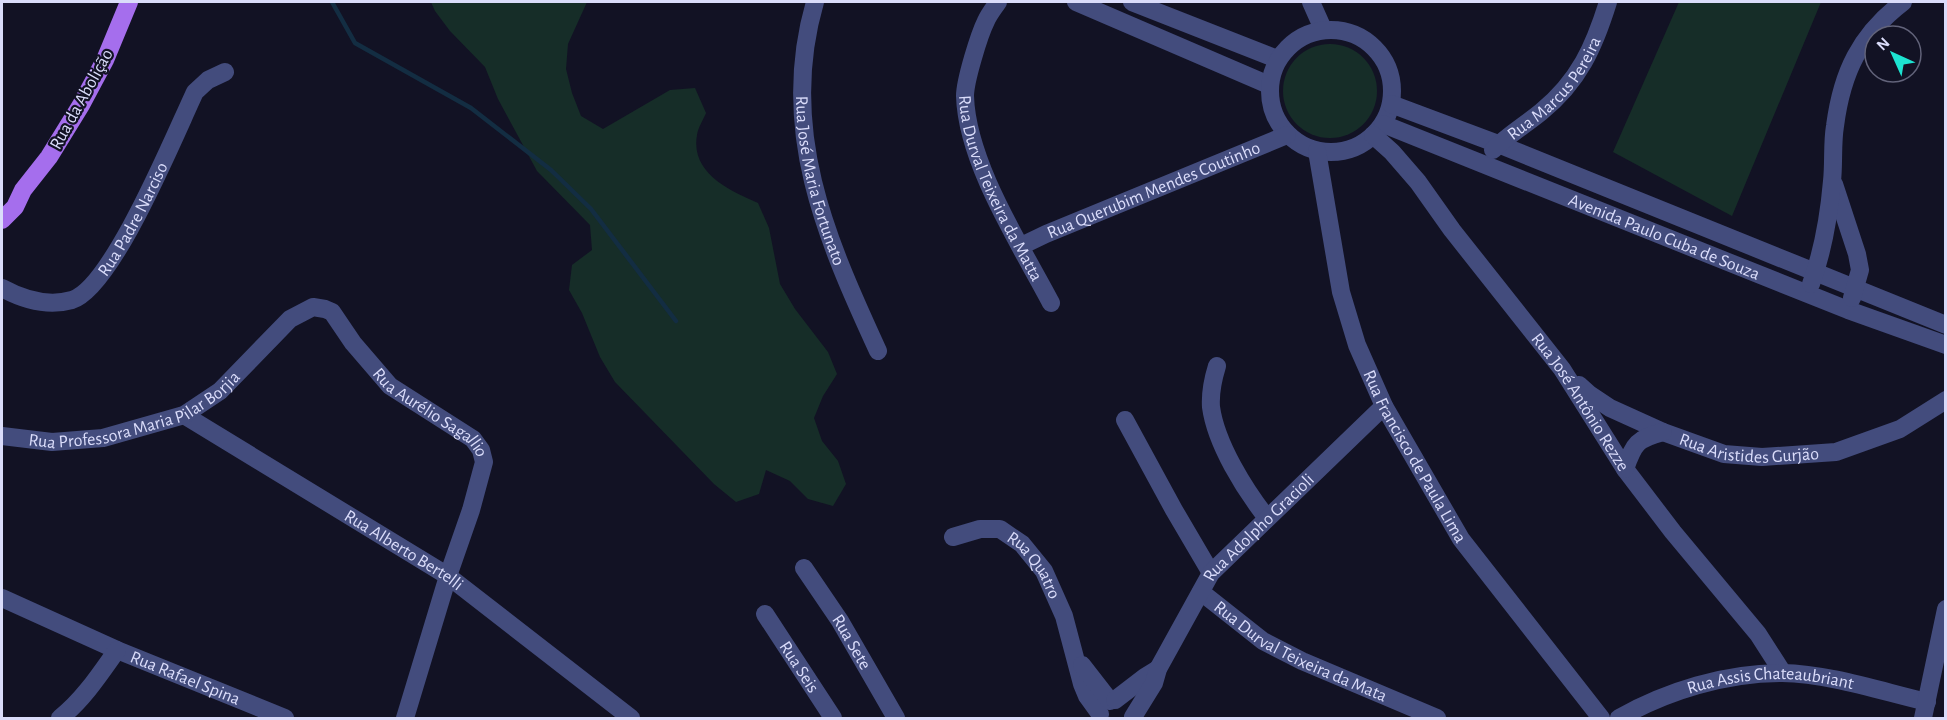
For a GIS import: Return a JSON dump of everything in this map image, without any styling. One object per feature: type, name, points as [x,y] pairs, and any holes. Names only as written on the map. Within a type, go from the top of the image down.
[{"type":"main road","name":"Rua da Abolição","points":[[2,220],[15,207],[23,190],[49,157],[81,105],[105,60],[129,2]]},
{"type":"main road","name":"Rua da Abolição","points":[[2,204],[10,196],[23,190]]},
{"type":"street","name":"Rua José Maria Fortunato","points":[[814,2],[809,22],[803,81],[803,135],[814,186],[832,248],[878,351]]},
{"type":"street","name":"Rua Durval Teixeira da Matta","points":[[998,2],[986,21],[965,94],[970,132],[993,195],[1051,303]]},
{"type":"street","points":[[1076,2],[1269,85]]},
{"type":"street","points":[[1132,2],[1277,59]]},
{"type":"street","points":[[1311,2],[1323,29]]},
{"type":"street","name":"Rua Marcus Pereira","points":[[1480,162],[1498,144],[1539,114],[1567,86],[1591,52],[1608,2]]},
{"type":"street","points":[[1807,294],[1824,240],[1833,180],[1834,128],[1846,77],[1855,53],[1882,8],[1903,2]]},
{"type":"street","points":[[1323,29],[1342,30],[1361,37],[1377,49],[1387,65],[1392,84],[1391,104],[1378,130],[1357,147],[1337,152],[1317,151],[1301,145],[1287,135],[1276,120],[1270,104],[1269,85],[1277,59],[1293,42],[1323,29]]},
{"type":"street","name":"Rua Padre Narciso","points":[[2,288],[19,297],[44,304],[73,300],[91,288],[127,235],[195,92],[208,80],[225,72]]},
{"type":"street","name":"Avenida Paulo Cuba de Souza","points":[[1391,104],[1498,144],[1946,325]]},
{"type":"street","name":"Avenida Paulo Cuba de Souza","points":[[1378,130],[1480,162],[1807,294],[1946,345]]},
{"type":"street","name":"Rua José Antônio Rezze","points":[[1378,130],[1392,152],[1418,182],[1452,230],[1562,369],[1626,469],[1673,531],[1758,634],[1783,673]]},
{"type":"street","name":"Rua Querubim Mendes Coutinho","points":[[1021,246],[1287,135]]},
{"type":"street","name":"Rua Francisco de Paula Lima","points":[[1317,151],[1341,292],[1357,345],[1384,406],[1461,539],[1601,718]]},
{"type":"street","points":[[1833,180],[1860,270],[1848,310]]},
{"type":"street","name":"Rua Aurélio Sagallio","points":[[256,355],[290,319],[313,307],[325,309],[332,312],[353,343],[390,386],[473,439],[481,450],[484,462],[471,510],[448,576],[405,718]]},
{"type":"street","name":"Rua Professora Maria Pilar Borjia","points":[[2,436],[52,442],[103,438],[184,415],[220,391],[256,355]]},
{"type":"street","points":[[1217,366],[1212,384],[1211,407],[1221,438],[1238,476],[1267,519]]},
{"type":"street","name":"Rua Aristides Gurjão","points":[[1562,369],[1589,394],[1610,408],[1663,432],[1724,454],[1762,457],[1836,452],[1900,429],[1946,400]]},
{"type":"street","name":"Rua Adolpho Gracioli","points":[[1132,718],[1155,683],[1158,669],[1211,573],[1384,406]]},
{"type":"street","name":"Rua Alberto Bertelli","points":[[184,415],[448,576],[608,712],[631,718]]},
{"type":"street","name":"Rua Durval Teixeira da Mata","points":[[1125,420],[1211,573]]},
{"type":"street","points":[[1626,469],[1631,453],[1643,437],[1663,432]]},
{"type":"street","name":"Rua Quatro","points":[[953,537],[980,530],[1000,529],[1022,544],[1044,571],[1054,590],[1074,653],[1106,708],[1124,702],[1130,707],[1132,718]]},
{"type":"street","name":"Rua Sete","points":[[804,568],[840,621],[896,718]]},
{"type":"street","name":"Rua Durval Teixeira da Mata","points":[[1201,592],[1263,641],[1302,661],[1432,718]]},
{"type":"street","name":"Rua Rafael Spina","points":[[2,598],[117,650],[285,718]]},
{"type":"street","points":[[1925,710],[1946,609]]},
{"type":"street","name":"Rua Seis","points":[[765,614],[833,718]]},
{"type":"street","points":[[60,718],[70,710],[99,676],[117,650]]},
{"type":"street","name":"Rua Adolpho Gracioli","points":[[1106,708],[1158,669]]},
{"type":"street","name":"Rua Assis Chateaubriant","points":[[1618,718],[1641,705],[1682,690],[1734,677],[1783,673],[1830,679],[1925,710]]},
{"type":"green space","points":[[431,2],[587,2],[568,44],[566,69],[581,116],[603,129],[670,90],[695,88],[706,113],[697,135],[696,148],[700,160],[714,179],[758,203],[769,228],[780,284],[795,309],[828,352],[837,374],[823,396],[814,418],[822,441],[838,461],[846,484],[833,506],[808,499],[790,481],[766,470],[759,494],[736,502],[714,484],[615,382],[600,357],[582,313],[569,290],[572,265],[592,250],[590,225],[537,171],[498,99],[485,67],[450,31]]},
{"type":"green space","points":[[1679,2],[1821,2],[1732,216],[1613,152]]},
{"type":"green space","points":[[1330,44],[1348,48],[1363,58],[1373,73],[1377,91],[1373,109],[1363,124],[1348,134],[1330,138],[1312,134],[1297,124],[1287,109],[1283,91],[1287,73],[1297,58],[1312,48]]},
{"type":"waterway","points":[[332,2],[355,43],[471,108],[551,170],[591,209],[676,321]]}]
